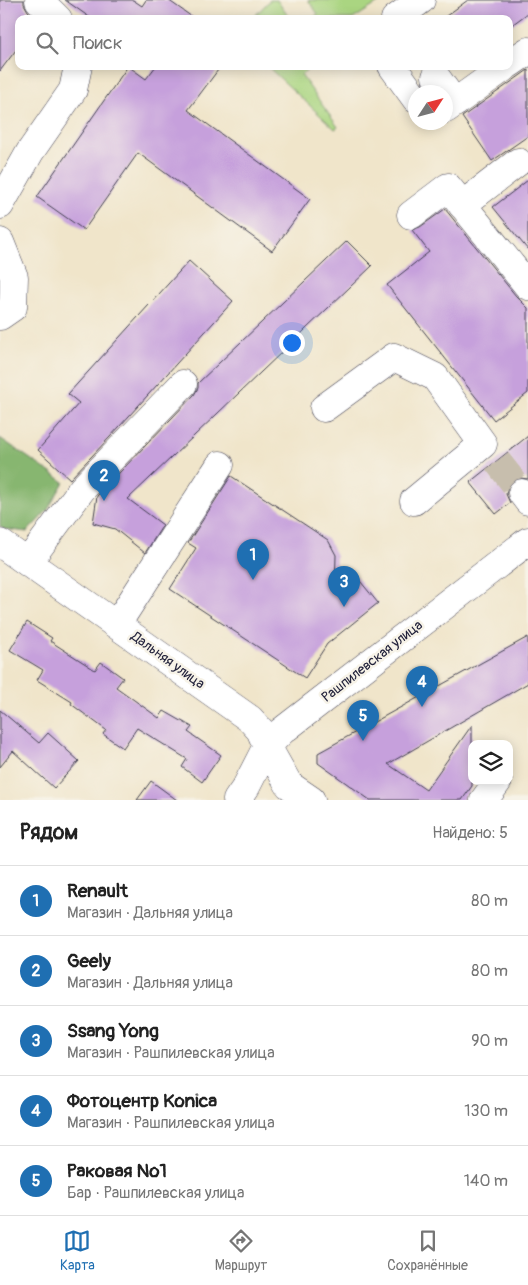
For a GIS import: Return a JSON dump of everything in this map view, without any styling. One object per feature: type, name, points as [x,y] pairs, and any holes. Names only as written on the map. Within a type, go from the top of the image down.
[{"type":"street","points":[[39,0],[54,15]]},
{"type":"street","points":[[400,15],[421,0]]},
{"type":"street","points":[[513,61],[528,50]]},
{"type":"street","points":[[0,205],[30,152],[73,90],[77,70]]},
{"type":"street","points":[[395,70],[408,88]]},
{"type":"street","points":[[453,104],[500,70]]},
{"type":"street","points":[[436,77],[440,85]]},
{"type":"street","points":[[462,205],[518,162]]},
{"type":"street","points":[[410,215],[448,187],[528,286]]},
{"type":"street","points":[[0,242],[14,277],[13,307],[0,316]]},
{"type":"street","points":[[324,408],[394,357],[435,377],[490,452],[414,501]]},
{"type":"street","points":[[28,562],[82,489],[183,384]]},
{"type":"street","points":[[117,624],[220,464]]},
{"type":"street","name":"Рашпилевская улица","points":[[237,800],[246,787],[267,746],[282,731],[528,541]]},
{"type":"street","name":"Дальняя улица","points":[[0,543],[250,719],[260,730],[289,784],[311,800]]},
{"type":"street","points":[[484,800],[495,785]]},
{"type":"green space","points":[[270,0],[277,0],[287,15],[256,15]]},
{"type":"green space","points":[[308,0],[383,0],[359,15],[317,15],[318,14]]},
{"type":"green space","points":[[271,70],[307,70],[301,75],[338,127],[335,129]]},
{"type":"green space","points":[[0,438],[64,482],[47,511],[27,532],[4,529],[0,526]]},
{"type":"building","points":[[0,0],[24,0],[24,4],[32,15],[15,15],[15,51],[0,71]]},
{"type":"building","points":[[65,0],[133,0],[142,6],[146,0],[168,0],[189,15],[86,15]]},
{"type":"building","points":[[468,0],[528,0],[528,13],[513,24],[513,15],[447,15]]},
{"type":"building","points":[[125,70],[134,70],[146,79],[153,70],[218,70],[188,110],[310,199],[272,251],[138,153],[84,230],[37,197]]},
{"type":"building","points":[[528,70],[528,136],[492,161],[462,117]]},
{"type":"building","points":[[528,180],[528,250],[493,207]]},
{"type":"building","points":[[445,209],[528,308],[528,393],[494,420],[387,285],[429,252],[412,230],[420,227]]},
{"type":"building","points":[[347,241],[372,266],[128,499],[163,525],[145,553],[115,529],[93,523],[97,496],[194,395],[198,388],[198,383]]},
{"type":"building","points":[[189,261],[233,301],[70,479],[38,450],[79,403],[68,394]]},
{"type":"building","points":[[528,436],[528,479],[520,478],[512,481],[508,486],[506,494],[510,503],[496,514],[470,482]]},
{"type":"building","points":[[231,476],[328,540],[336,555],[335,592],[356,576],[378,603],[327,644],[305,678],[170,589],[196,548],[188,543]]},
{"type":"building","points":[[27,622],[52,638],[50,641],[95,670],[101,662],[123,678],[116,687],[159,718],[164,711],[192,727],[188,732],[221,755],[202,782],[182,767],[187,759],[137,728],[123,748],[103,734],[106,730],[71,704],[72,702],[37,680],[43,670],[10,650]]},
{"type":"building","points":[[528,637],[528,683],[388,764],[426,790],[472,725],[472,740],[468,740],[468,785],[472,786],[462,800],[370,800],[318,763],[318,753]]},
{"type":"building","points":[[0,710],[39,743],[48,733],[79,761],[54,788],[13,751],[0,767]]},
{"type":"building","points":[[151,781],[177,800],[137,800]]},
{"type":"tunnel","points":[[497,461],[522,493]]},
{"type":"place","name":"Geely","points":[[104,501]]},
{"type":"place","name":"Renault","points":[[253,580]]},
{"type":"place","name":"Ssang Yong","points":[[344,607]]},
{"type":"place","name":"Фотоцентр Konica","points":[[422,707]]},
{"type":"place","name":"Раковая №1","points":[[363,741]]}]
